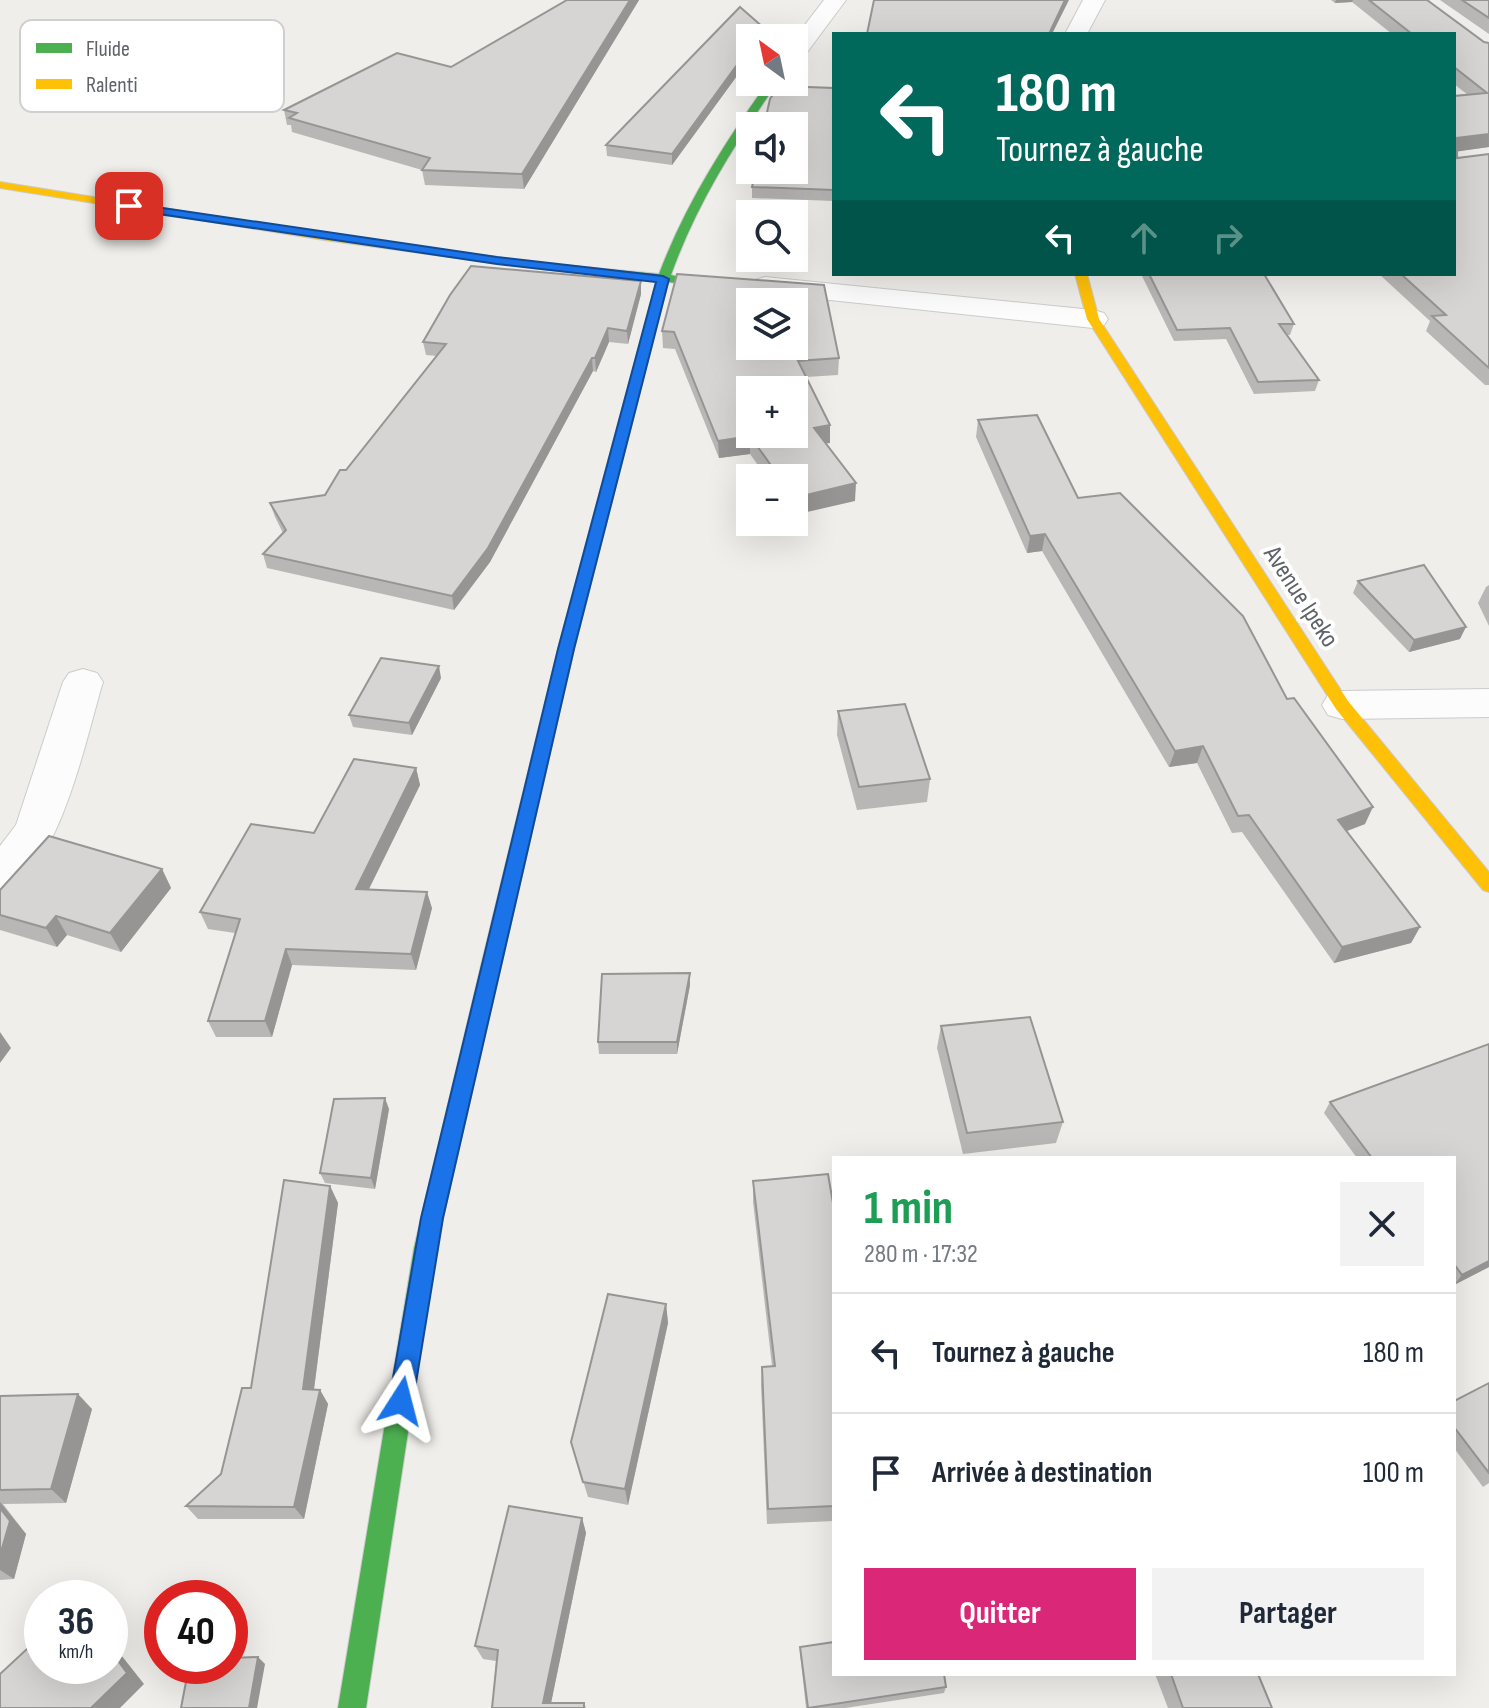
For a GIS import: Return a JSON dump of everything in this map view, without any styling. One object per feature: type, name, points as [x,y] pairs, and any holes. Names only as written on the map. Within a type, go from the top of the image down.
[{"type":"street","points":[[808,36],[835,0]]},
{"type":"street","points":[[1077,32],[1094,0]]},
{"type":"street","points":[[352,1708],[425,1248],[566,649],[663,279],[696,207],[763,96]]},
{"type":"street","points":[[0,185],[324,237],[555,268],[709,282]]},
{"type":"street","points":[[832,265],[739,283],[1093,319]]},
{"type":"street","name":"Avenue Ipeko","points":[[1082,276],[1093,319],[1342,705],[1489,885]]},
{"type":"street","points":[[0,878],[36,831],[83,682]]},
{"type":"street","points":[[1342,705],[1489,703]]},
{"type":"building","points":[[567,0],[630,0],[522,174],[422,170],[430,158],[289,118],[297,113],[284,110],[397,53],[451,67]]},
{"type":"building","points":[[874,0],[1065,0],[1050,32],[867,32]]},
{"type":"building","points":[[1369,0],[1427,0],[1489,43],[1489,134],[1457,138],[1457,158],[1489,154],[1489,368],[1432,316],[1446,315],[1403,276],[1456,276],[1456,96],[1487,93],[1456,69],[1456,32],[1409,32]]},
{"type":"building","points":[[1462,0],[1489,0],[1489,18]]},
{"type":"building","points":[[740,7],[759,24],[736,24],[736,66],[672,154],[606,145]]},
{"type":"building","points":[[808,87],[832,88],[832,190],[752,187],[753,184],[808,184],[808,112],[767,112],[772,96],[808,96]]},
{"type":"building","points":[[471,266],[641,281],[627,331],[608,328],[595,358],[592,358],[488,548],[452,596],[263,554],[286,530],[270,503],[325,495],[340,470],[346,470],[446,344],[423,342]]},
{"type":"building","points":[[677,274],[824,285],[839,358],[798,361],[806,376],[736,376],[736,438],[718,441],[674,332],[662,331]]},
{"type":"building","points":[[1150,276],[1265,276],[1294,324],[1279,324],[1319,380],[1258,382],[1230,328],[1177,330]]},
{"type":"building","points":[[808,381],[830,425],[814,428],[856,483],[808,495],[808,464],[770,464],[759,448],[808,448]]},
{"type":"building","points":[[1037,415],[1078,498],[1120,493],[1243,616],[1287,699],[1294,698],[1373,807],[1338,820],[1420,927],[1342,947],[1249,815],[1238,816],[1203,746],[1175,751],[1045,534],[1030,536],[978,420]]},
{"type":"building","points":[[1424,565],[1466,627],[1414,640],[1358,581]]},
{"type":"building","points":[[381,658],[439,666],[409,723],[349,715]]},
{"type":"building","points":[[905,704],[930,779],[859,787],[838,711]]},
{"type":"building","points":[[354,759],[416,768],[356,889],[427,892],[411,954],[286,949],[265,1021],[208,1021],[240,919],[200,912],[251,824],[314,833]]},
{"type":"building","points":[[49,836],[162,869],[110,933],[56,916],[46,928],[0,915],[0,890]]},
{"type":"building","points":[[690,973],[677,1042],[598,1042],[602,974]]},
{"type":"building","points":[[1030,1017],[1063,1122],[967,1133],[941,1026]]},
{"type":"building","points":[[1489,1044],[1489,1261],[1462,1275],[1456,1267],[1456,1156],[1370,1156],[1330,1102]]},
{"type":"building","points":[[385,1098],[371,1178],[320,1173],[334,1099]]},
{"type":"building","points":[[828,1174],[832,1197],[832,1506],[768,1509],[762,1367],[775,1366],[753,1181]]},
{"type":"building","points":[[284,1180],[330,1186],[303,1389],[320,1390],[294,1507],[186,1506],[221,1474],[242,1388],[251,1388]]},
{"type":"building","points":[[608,1294],[666,1304],[625,1489],[583,1482],[571,1442]]},
{"type":"building","points":[[1489,1383],[1489,1473],[1456,1430],[1456,1400]]},
{"type":"building","points":[[78,1394],[51,1489],[0,1490],[0,1396]]},
{"type":"building","points":[[509,1506],[582,1518],[543,1703],[584,1703],[584,1708],[492,1708],[498,1650],[475,1646]]},
{"type":"building","points":[[0,1508],[10,1521],[0,1555]]},
{"type":"building","points":[[832,1642],[832,1676],[944,1676],[946,1687],[808,1708],[800,1647]]},
{"type":"building","points":[[24,1652],[24,1684],[116,1684],[91,1708],[0,1708],[0,1674]]},
{"type":"building","points":[[248,1657],[258,1657],[249,1708],[181,1708],[186,1684],[248,1684]]},
{"type":"building","points":[[1172,1676],[1259,1676],[1272,1708],[1183,1708]]},
{"type":"traffic: fast","points":[[622,435],[651,318],[672,255],[710,177],[763,96]]},
{"type":"traffic: fast","points":[[540,266],[691,281]]},
{"type":"traffic: fast","points":[[352,1708],[425,1248],[491,966]]},
{"type":"traffic: slow","points":[[0,185],[324,237],[540,266]]},
{"type":"traffic: slow","points":[[1082,276],[1093,319],[1342,705],[1489,885]]},
{"type":"traffic: slow","points":[[491,966],[566,649],[622,435]]},
{"type":"route","points":[[129,206],[324,237],[663,279],[566,649],[432,1218],[401,1401]]}]
